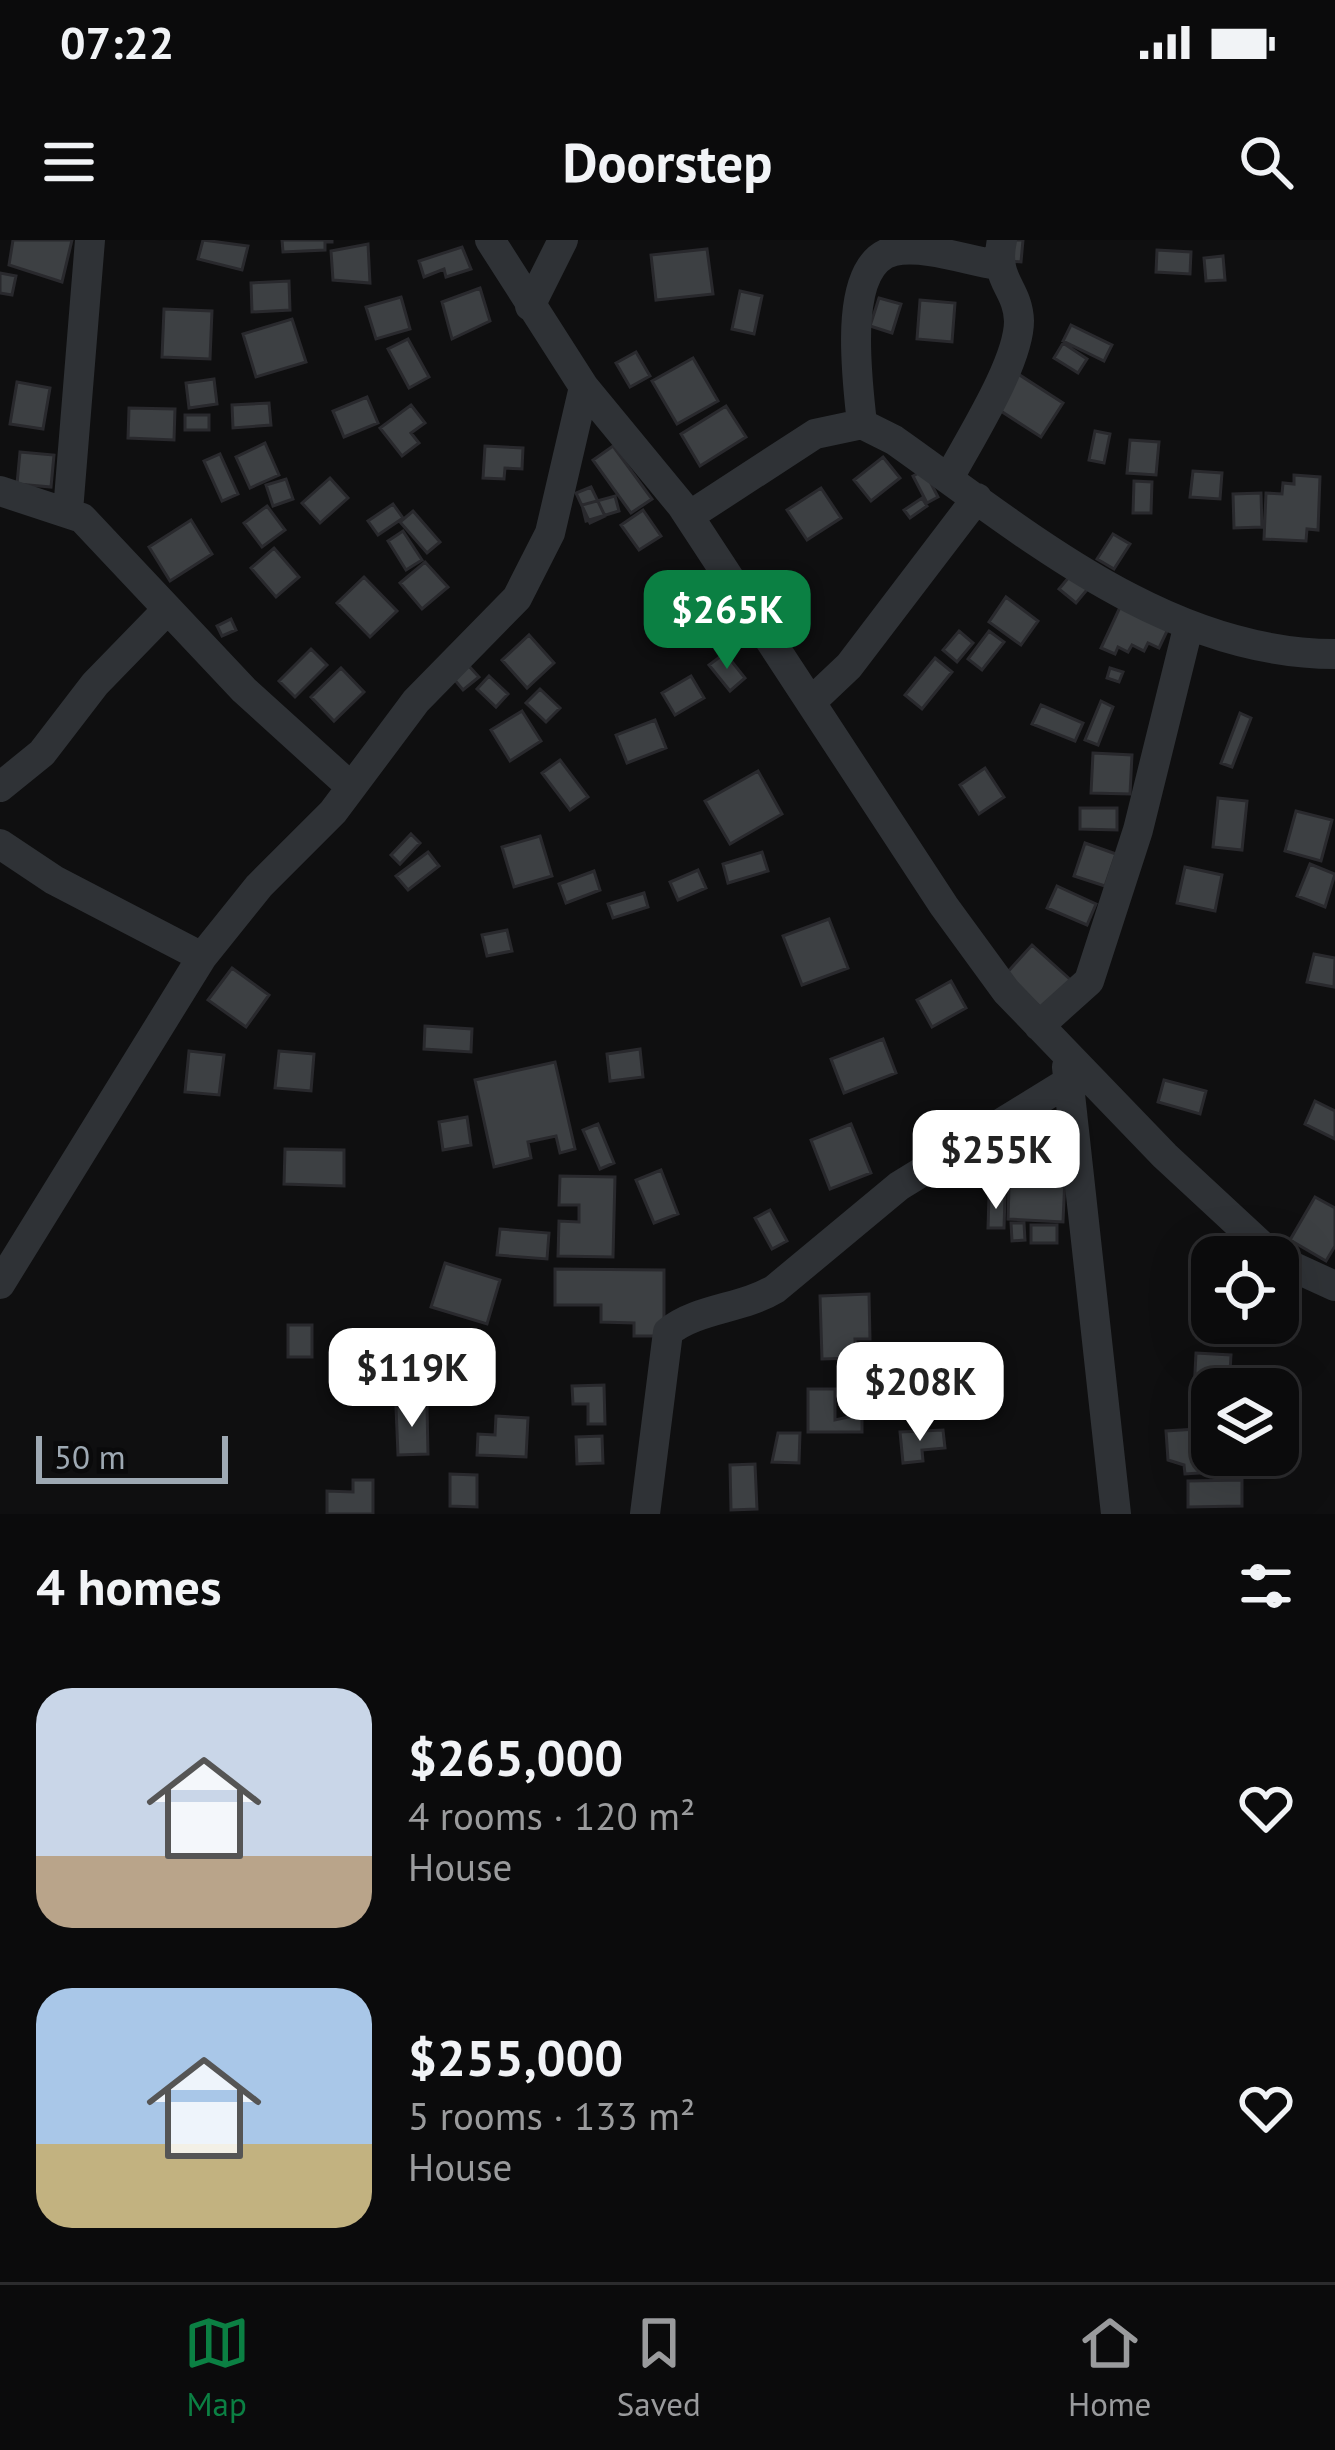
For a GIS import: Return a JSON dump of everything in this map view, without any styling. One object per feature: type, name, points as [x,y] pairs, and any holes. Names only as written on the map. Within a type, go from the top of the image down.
[{"type":"street","points":[[68,511],[89,240]]},
{"type":"street","points":[[490,240],[584,387],[689,516],[944,906],[1067,1068],[1252,1236]]},
{"type":"street","points":[[530,306],[563,240]]},
{"type":"street","points":[[862,424],[857,314],[863,278],[877,259],[894,251],[1000,253],[1016,304],[1018,333],[949,478]]},
{"type":"street","points":[[0,1285],[202,957],[351,787],[416,701],[517,598],[550,533],[584,387]]},
{"type":"street","points":[[689,516],[815,434],[862,424],[1188,628],[1293,654],[1335,654]]},
{"type":"street","points":[[0,490],[82,518],[166,611],[351,787]]},
{"type":"street","points":[[812,702],[849,666],[977,498]]},
{"type":"street","points":[[0,787],[42,753],[95,684],[166,611]]},
{"type":"street","points":[[1039,1026],[1089,981],[1138,830],[1188,628]]},
{"type":"street","points":[[0,844],[53,880],[202,957]]},
{"type":"street","points":[[645,1514],[668,1332],[775,1289],[899,1186],[1067,1068]]},
{"type":"street","points":[[1067,1068],[1116,1514]]},
{"type":"street","points":[[1299,1269],[1335,1286]]},
{"type":"building","points":[[13,240],[72,240],[62,282],[9,265]]},
{"type":"building","points":[[203,240],[248,246],[242,270],[198,259]]},
{"type":"building","points":[[282,240],[332,242],[325,242],[325,250],[283,252]]},
{"type":"building","points":[[1009,240],[1023,240],[1021,262],[1008,261]]},
{"type":"building","points":[[368,244],[370,283],[333,280],[331,251]]},
{"type":"building","points":[[462,247],[471,269],[446,277],[444,269],[424,277],[419,261]]},
{"type":"building","points":[[707,249],[713,294],[656,300],[651,255]]},
{"type":"building","points":[[1157,250],[1191,252],[1190,274],[1156,272]]},
{"type":"building","points":[[1223,256],[1225,280],[1206,281],[1204,258]]},
{"type":"building","points":[[0,273],[16,276],[12,295],[0,293]]},
{"type":"building","points":[[289,281],[290,310],[252,312],[251,283]]},
{"type":"building","points":[[480,288],[490,321],[452,339],[442,302]]},
{"type":"building","points":[[740,291],[762,296],[754,334],[732,329]]},
{"type":"building","points":[[401,297],[410,329],[376,339],[366,307]]},
{"type":"building","points":[[879,298],[901,304],[892,333],[870,326]]},
{"type":"building","points":[[920,300],[955,303],[952,342],[917,339]]},
{"type":"building","points":[[164,309],[212,311],[210,359],[162,357]]},
{"type":"building","points":[[292,319],[306,362],[256,377],[243,334]]},
{"type":"building","points":[[1071,325],[1112,345],[1104,361],[1063,341]]},
{"type":"building","points":[[408,339],[429,377],[409,388],[388,349]]},
{"type":"building","points":[[1063,343],[1087,359],[1078,373],[1054,358]]},
{"type":"building","points":[[636,352],[650,376],[630,387],[616,363]]},
{"type":"building","points":[[693,358],[718,401],[677,424],[652,381]]},
{"type":"building","points":[[1015,372],[1063,403],[1041,437],[993,406]]},
{"type":"building","points":[[214,379],[217,404],[189,408],[186,383]]},
{"type":"building","points":[[17,382],[50,388],[43,429],[10,424]]},
{"type":"building","points":[[367,397],[378,423],[344,437],[333,411]]},
{"type":"building","points":[[269,403],[271,425],[233,428],[232,405]]},
{"type":"building","points":[[411,405],[425,423],[411,433],[419,443],[402,456],[380,428]]},
{"type":"building","points":[[726,406],[746,437],[700,466],[681,434]]},
{"type":"building","points":[[129,408],[175,409],[174,440],[128,438]]},
{"type":"building","points":[[185,415],[209,415],[209,430],[185,430]]},
{"type":"building","points":[[1095,431],[1110,434],[1104,463],[1089,460]]},
{"type":"building","points":[[1130,440],[1159,442],[1156,475],[1127,473]]},
{"type":"building","points":[[265,443],[279,475],[250,488],[236,457]]},
{"type":"building","points":[[485,446],[523,448],[522,469],[505,468],[504,479],[483,478]]},
{"type":"building","points":[[613,446],[652,499],[631,513],[593,460]]},
{"type":"building","points":[[20,452],[54,455],[51,487],[17,484]]},
{"type":"building","points":[[220,454],[238,494],[222,501],[204,461]]},
{"type":"building","points":[[883,457],[900,478],[871,501],[854,480]]},
{"type":"building","points":[[924,470],[938,497],[927,503],[913,476]]},
{"type":"building","points":[[1193,471],[1222,473],[1220,499],[1190,497]]},
{"type":"building","points":[[1294,475],[1320,477],[1318,530],[1307,529],[1306,541],[1264,539],[1266,493],[1282,494],[1283,483],[1294,484]]},
{"type":"building","points":[[330,478],[348,498],[320,523],[302,503]]},
{"type":"building","points":[[286,479],[293,499],[273,506],[266,485]]},
{"type":"building","points":[[1134,481],[1152,482],[1151,513],[1133,513]]},
{"type":"building","points":[[591,487],[605,516],[590,523],[576,493]]},
{"type":"building","points":[[821,488],[841,518],[807,540],[787,510]]},
{"type":"building","points":[[1261,493],[1262,527],[1234,528],[1233,494]]},
{"type":"building","points":[[615,496],[619,511],[586,521],[582,505]]},
{"type":"building","points":[[922,498],[927,506],[910,518],[904,510]]},
{"type":"building","points":[[393,504],[403,518],[378,535],[368,521]]},
{"type":"building","points":[[267,506],[285,530],[262,547],[244,523]]},
{"type":"building","points":[[643,510],[661,536],[639,550],[621,525]]},
{"type":"building","points":[[413,511],[440,542],[427,553],[400,522]]},
{"type":"building","points":[[191,520],[212,554],[170,581],[149,547]]},
{"type":"building","points":[[403,531],[422,560],[406,570],[388,541]]},
{"type":"building","points":[[1113,534],[1130,544],[1114,569],[1097,559]]},
{"type":"building","points":[[274,548],[299,577],[276,597],[251,568]]},
{"type":"building","points":[[425,562],[448,587],[422,609],[400,583]]},
{"type":"building","points":[[1074,571],[1091,585],[1076,603],[1059,589]]},
{"type":"building","points":[[364,577],[397,611],[370,637],[337,603]]},
{"type":"building","points":[[688,591],[711,621],[686,640],[664,610]]},
{"type":"building","points":[[1006,597],[1038,621],[1021,645],[989,622]]},
{"type":"building","points":[[1121,605],[1169,627],[1159,648],[1148,643],[1144,651],[1132,645],[1128,652],[1118,647],[1115,654],[1101,648]]},
{"type":"building","points":[[231,619],[236,630],[222,636],[217,626]]},
{"type":"building","points":[[959,631],[973,643],[957,662],[943,650]]},
{"type":"building","points":[[989,631],[1004,642],[982,670],[968,659]]},
{"type":"building","points":[[529,635],[554,663],[527,688],[502,660]]},
{"type":"building","points":[[311,649],[327,665],[295,697],[279,681]]},
{"type":"building","points":[[725,653],[745,678],[730,691],[709,665]]},
{"type":"building","points":[[935,658],[952,672],[922,709],[905,695]]},
{"type":"building","points":[[468,665],[479,677],[463,690],[453,678]]},
{"type":"building","points":[[341,668],[364,692],[334,721],[311,697]]},
{"type":"building","points":[[1110,668],[1123,672],[1119,682],[1107,678]]},
{"type":"building","points":[[489,676],[508,694],[496,707],[477,689]]},
{"type":"building","points":[[691,676],[704,698],[675,715],[662,693]]},
{"type":"building","points":[[540,689],[560,708],[546,722],[526,703]]},
{"type":"building","points":[[1101,701],[1113,707],[1098,745],[1085,740]]},
{"type":"building","points":[[1041,705],[1083,723],[1075,741],[1032,724]]},
{"type":"building","points":[[522,711],[541,741],[510,761],[491,730]]},
{"type":"building","points":[[1240,713],[1251,718],[1232,767],[1221,763]]},
{"type":"building","points":[[655,720],[666,748],[627,763],[616,735]]},
{"type":"building","points":[[1093,753],[1132,755],[1130,794],[1091,793]]},
{"type":"building","points":[[560,760],[588,797],[570,810],[542,773]]},
{"type":"building","points":[[985,768],[1004,797],[979,814],[960,785]]},
{"type":"building","points":[[758,771],[782,814],[730,844],[705,801]]},
{"type":"building","points":[[1218,798],[1247,801],[1242,850],[1213,847]]},
{"type":"building","points":[[1080,808],[1117,808],[1117,830],[1080,829]]},
{"type":"building","points":[[1296,811],[1332,820],[1321,861],[1285,851]]},
{"type":"building","points":[[411,834],[420,843],[400,864],[391,855]]},
{"type":"building","points":[[540,836],[552,876],[514,887],[502,847]]},
{"type":"building","points":[[1085,843],[1116,854],[1105,886],[1074,876]]},
{"type":"building","points":[[428,852],[439,866],[408,890],[396,876]]},
{"type":"building","points":[[762,852],[768,871],[728,883],[723,864]]},
{"type":"building","points":[[1310,864],[1335,874],[1325,907],[1297,896]]},
{"type":"building","points":[[1185,867],[1222,875],[1215,911],[1177,903]]},
{"type":"building","points":[[698,870],[706,888],[678,900],[670,882]]},
{"type":"building","points":[[594,871],[600,890],[566,903],[559,884]]},
{"type":"building","points":[[1057,886],[1096,904],[1087,925],[1047,908]]},
{"type":"building","points":[[644,893],[648,907],[613,918],[608,904]]},
{"type":"building","points":[[829,919],[848,968],[802,985],[783,936]]},
{"type":"building","points":[[507,930],[512,951],[487,956],[482,935]]},
{"type":"building","points":[[1032,945],[1073,982],[1046,1012],[1004,976]]},
{"type":"building","points":[[1314,954],[1335,958],[1334,987],[1307,982]]},
{"type":"building","points":[[232,968],[269,995],[246,1027],[208,1000]]},
{"type":"building","points":[[951,981],[966,1008],[932,1027],[917,1000]]},
{"type":"building","points":[[425,1026],[472,1029],[471,1052],[424,1049]]},
{"type":"building","points":[[883,1039],[896,1073],[844,1093],[831,1059]]},
{"type":"building","points":[[640,1049],[643,1077],[610,1081],[607,1054]]},
{"type":"building","points":[[189,1051],[224,1055],[219,1095],[185,1092]]},
{"type":"building","points":[[279,1051],[314,1054],[311,1091],[275,1088]]},
{"type":"building","points":[[555,1062],[575,1149],[560,1153],[556,1136],[528,1142],[531,1158],[494,1167],[475,1080]]},
{"type":"building","points":[[1164,1080],[1206,1091],[1200,1114],[1158,1102]]},
{"type":"building","points":[[1315,1101],[1335,1111],[1335,1139],[1305,1124]]},
{"type":"building","points":[[467,1117],[471,1145],[443,1150],[439,1122]]},
{"type":"building","points":[[598,1124],[614,1163],[600,1169],[583,1130]]},
{"type":"building","points":[[851,1124],[871,1173],[830,1189],[811,1140]]},
{"type":"building","points":[[285,1149],[344,1150],[344,1186],[284,1184]]},
{"type":"building","points":[[1010,1153],[1066,1155],[1063,1222],[1008,1219]]},
{"type":"building","points":[[661,1170],[678,1214],[654,1223],[636,1180]]},
{"type":"building","points":[[560,1176],[615,1177],[613,1257],[558,1256],[559,1221],[579,1222],[579,1205],[559,1205]]},
{"type":"building","points":[[989,1196],[1005,1196],[1004,1228],[988,1228]]},
{"type":"building","points":[[1315,1197],[1335,1208],[1335,1246],[1326,1261],[1299,1245],[1299,1236],[1292,1236]]},
{"type":"building","points":[[770,1210],[787,1241],[772,1249],[755,1218]]},
{"type":"building","points":[[1011,1223],[1024,1223],[1025,1240],[1012,1241]]},
{"type":"building","points":[[1031,1225],[1057,1225],[1057,1243],[1031,1243]]},
{"type":"building","points":[[500,1229],[549,1233],[547,1259],[497,1255]]},
{"type":"building","points":[[445,1263],[500,1280],[487,1324],[431,1307]]},
{"type":"building","points":[[555,1269],[664,1270],[664,1336],[634,1336],[634,1323],[601,1322],[601,1305],[555,1305]]},
{"type":"building","points":[[869,1294],[870,1339],[855,1339],[856,1358],[822,1359],[820,1296]]},
{"type":"building","points":[[288,1325],[312,1325],[312,1357],[288,1357]]},
{"type":"building","points":[[1196,1353],[1231,1355],[1230,1368],[1195,1368]]},
{"type":"building","points":[[604,1385],[605,1424],[588,1424],[588,1404],[573,1404],[572,1386]]},
{"type":"building","points":[[808,1389],[835,1389],[835,1420],[862,1414],[862,1432],[808,1432]]},
{"type":"building","points":[[427,1406],[428,1454],[398,1455],[396,1407]]},
{"type":"building","points":[[496,1416],[528,1418],[526,1457],[477,1455],[478,1434],[495,1435]]},
{"type":"building","points":[[1191,1429],[1191,1474],[1185,1474],[1184,1465],[1168,1460],[1166,1431]]},
{"type":"building","points":[[943,1430],[945,1448],[922,1450],[923,1461],[903,1463],[900,1432]]},
{"type":"building","points":[[778,1433],[800,1433],[799,1463],[772,1462]]},
{"type":"building","points":[[602,1436],[603,1463],[577,1464],[576,1437]]},
{"type":"building","points":[[755,1464],[757,1509],[731,1510],[730,1465]]},
{"type":"building","points":[[450,1474],[477,1475],[477,1507],[450,1506]]},
{"type":"building","points":[[353,1480],[373,1480],[373,1514],[327,1514],[327,1491],[353,1492]]},
{"type":"building","points":[[1242,1480],[1242,1506],[1188,1507],[1188,1481]]}]
